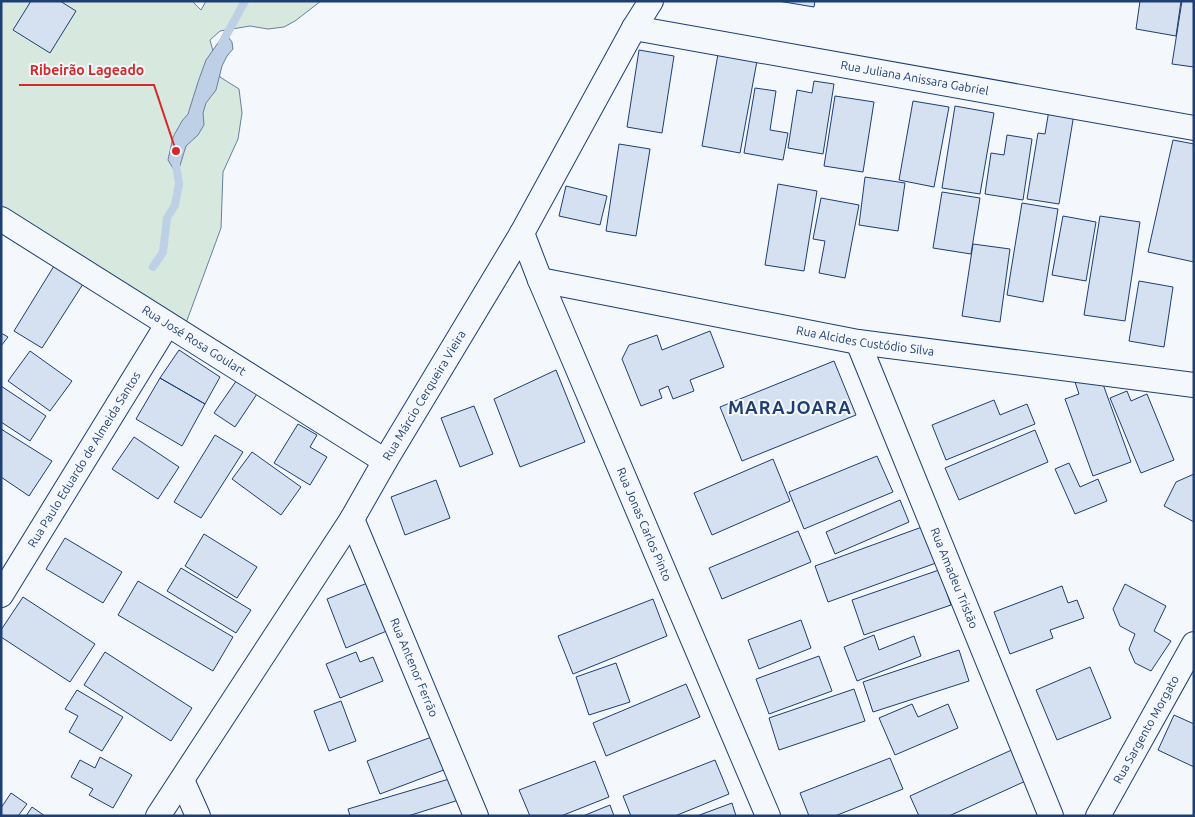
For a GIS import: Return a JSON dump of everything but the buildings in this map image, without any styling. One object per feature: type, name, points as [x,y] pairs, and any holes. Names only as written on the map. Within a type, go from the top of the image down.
[{"type":"street","name":"Rua Márcio Cerqueira Vieira","points":[[158,816],[352,519],[522,233],[634,28],[651,1]]},
{"type":"street","name":"Rua Juliana Anissara Gabriel","points":[[634,28],[1194,128]]},
{"type":"street","name":"Rua José Rosa Goulart","points":[[1,219],[385,461]]},
{"type":"street","name":"Rua Jonas Carlos Pinto","points":[[522,233],[540,280],[768,816]]},
{"type":"street","name":"Rua Alcides Custódio Silva","points":[[540,280],[858,342],[1194,385]]},
{"type":"street","name":"Rua Paulo Eduardo de Almeida Santos","points":[[1,595],[167,325]]},
{"type":"street","name":"Rua Amadeu Tristão","points":[[858,342],[1051,816]]},
{"type":"street","name":"Rua Antenor Ferrão","points":[[352,519],[476,816]]},
{"type":"street","name":"Rua Sargento Morgato","points":[[1098,816],[1194,644]]},
{"type":"street","points":[[182,780],[198,816]]},
{"type":"shaded area","points":[[1,1],[192,1],[201,10],[206,1],[321,1],[284,27],[268,29],[250,26],[220,31],[210,40],[220,77],[239,89],[242,113],[238,139],[223,172],[221,228],[182,334],[1,219]]},
{"type":"water","points":[[225,33],[232,42],[233,49],[222,66],[216,90],[206,103],[203,113],[204,125],[198,135],[186,146],[177,175],[168,160],[173,137],[188,114],[206,60]]},
{"type":"waterway","points":[[222,43],[245,1]]},
{"type":"waterway","points":[[153,267],[163,252],[167,218],[175,205],[179,184],[176,165]]},
{"type":"place","name":"Ribeirão Lageado","points":[[176,151]]},
{"type":"district","name":"MARAJOARA","points":[[790,408]]}]
